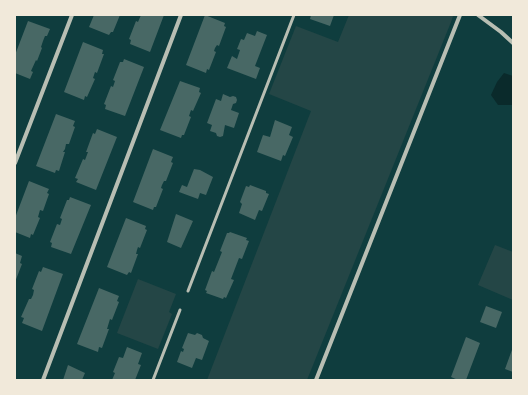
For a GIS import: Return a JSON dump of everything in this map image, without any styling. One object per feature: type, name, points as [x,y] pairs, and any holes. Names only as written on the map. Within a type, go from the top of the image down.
[{"type":"street","points":[[15,163],[72,15]]},
{"type":"street","points":[[43,380],[181,15]]},
{"type":"street","points":[[316,380],[460,15]]},
{"type":"street","points":[[478,15],[513,43]]},
{"type":"lane","points":[[188,291],[294,15]]},
{"type":"lane","points":[[153,380],[180,310]]},
{"type":"shaded area","points":[[349,15],[453,16],[307,380],[207,380],[311,111],[269,94],[296,26],[338,42]]},
{"type":"shaded area","points":[[504,73],[513,76],[513,105],[498,105],[491,95],[497,82]]},
{"type":"shaded area","points":[[495,245],[513,252],[513,300],[478,285]]},
{"type":"shaded area","points":[[138,279],[176,294],[169,312],[172,314],[158,349],[117,333]]},
{"type":"building","points":[[94,15],[120,15],[113,32],[109,35],[89,27]]},
{"type":"building","points":[[141,15],[164,15],[150,52],[130,44],[131,40],[129,39],[136,21],[138,22]]},
{"type":"building","points":[[205,15],[225,23],[224,26],[226,27],[219,46],[217,45],[215,48],[214,51],[216,52],[209,70],[207,69],[206,73],[186,65]]},
{"type":"building","points":[[311,15],[334,15],[330,26],[310,19]]},
{"type":"building","points":[[28,21],[50,29],[47,36],[45,36],[37,61],[36,60],[31,71],[33,72],[30,79],[15,73],[15,55]]},
{"type":"building","points":[[257,31],[267,35],[255,66],[260,68],[256,79],[227,68],[232,56],[237,59],[240,50],[237,49],[241,39],[244,40],[247,33],[255,36]]},
{"type":"building","points":[[83,42],[103,50],[102,54],[104,54],[97,73],[95,72],[93,78],[95,79],[87,97],[85,96],[84,100],[64,92]]},
{"type":"building","points":[[124,59],[144,67],[125,116],[105,109],[106,105],[104,104],[111,86],[113,87],[115,81],[113,80],[120,62],[123,62]]},
{"type":"building","points":[[180,81],[200,88],[199,92],[201,93],[193,111],[191,110],[189,116],[191,117],[184,135],[182,135],[181,138],[160,130]]},
{"type":"building","points":[[223,94],[230,97],[236,97],[236,103],[233,104],[231,110],[239,113],[234,128],[225,125],[223,136],[220,137],[217,136],[216,133],[210,131],[212,125],[207,123],[216,99],[221,101]]},
{"type":"building","points":[[56,114],[75,121],[73,126],[75,127],[69,144],[66,144],[63,152],[65,152],[59,171],[56,170],[55,173],[36,166]]},
{"type":"building","points":[[275,120],[292,127],[289,135],[293,137],[285,156],[283,155],[281,161],[257,152],[263,135],[270,137]]},
{"type":"building","points":[[97,129],[117,137],[96,190],[76,182],[78,179],[75,178],[83,159],[85,160],[88,152],[86,152],[93,133],[95,134]]},
{"type":"building","points":[[153,149],[173,157],[171,162],[173,163],[166,181],[164,181],[162,185],[161,188],[163,189],[156,207],[154,207],[153,210],[133,202]]},
{"type":"building","points":[[194,169],[200,170],[213,177],[206,195],[200,193],[198,199],[179,192],[182,185],[187,187]]},
{"type":"building","points":[[29,181],[49,189],[47,193],[49,194],[43,211],[40,210],[38,217],[40,218],[33,235],[31,234],[30,238],[15,232],[15,218]]},
{"type":"building","points":[[250,185],[266,191],[266,193],[269,194],[262,211],[259,210],[255,220],[239,213],[242,204],[240,202],[246,186],[249,187]]},
{"type":"building","points":[[70,197],[91,205],[71,254],[51,247],[52,243],[50,242],[57,224],[60,225],[62,219],[60,218],[67,200],[69,200]]},
{"type":"building","points":[[176,214],[193,221],[181,248],[167,242]]},
{"type":"building","points":[[126,218],[146,226],[145,229],[147,230],[140,248],[138,247],[136,254],[138,254],[131,273],[129,272],[127,275],[107,267]]},
{"type":"building","points":[[230,232],[247,238],[246,240],[249,241],[242,259],[239,258],[231,279],[234,280],[226,298],[224,297],[223,299],[206,293],[207,291],[205,290],[212,271],[214,272],[222,252],[220,251],[227,233]]},
{"type":"building","points":[[15,253],[22,256],[20,263],[22,264],[15,282]]},
{"type":"building","points":[[43,267],[63,274],[42,331],[22,323],[24,318],[21,317],[29,299],[31,299],[33,295],[34,290],[32,289],[39,271],[41,272]]},
{"type":"building","points":[[99,288],[119,296],[117,301],[119,302],[112,320],[110,319],[107,329],[109,329],[102,348],[99,347],[98,352],[77,344]]},
{"type":"building","points":[[486,306],[502,312],[496,328],[480,322]]},
{"type":"building","points":[[188,333],[195,335],[197,333],[209,341],[202,360],[196,358],[192,368],[177,362],[181,351],[183,352],[184,349],[182,348]]},
{"type":"building","points":[[466,337],[480,343],[466,380],[458,380],[451,377]]},
{"type":"building","points":[[127,347],[142,353],[138,364],[141,365],[135,380],[112,380],[115,373],[113,372],[119,357],[123,358]]},
{"type":"building","points":[[513,347],[513,372],[505,369]]},
{"type":"building","points":[[68,365],[85,373],[82,380],[63,380]]}]
